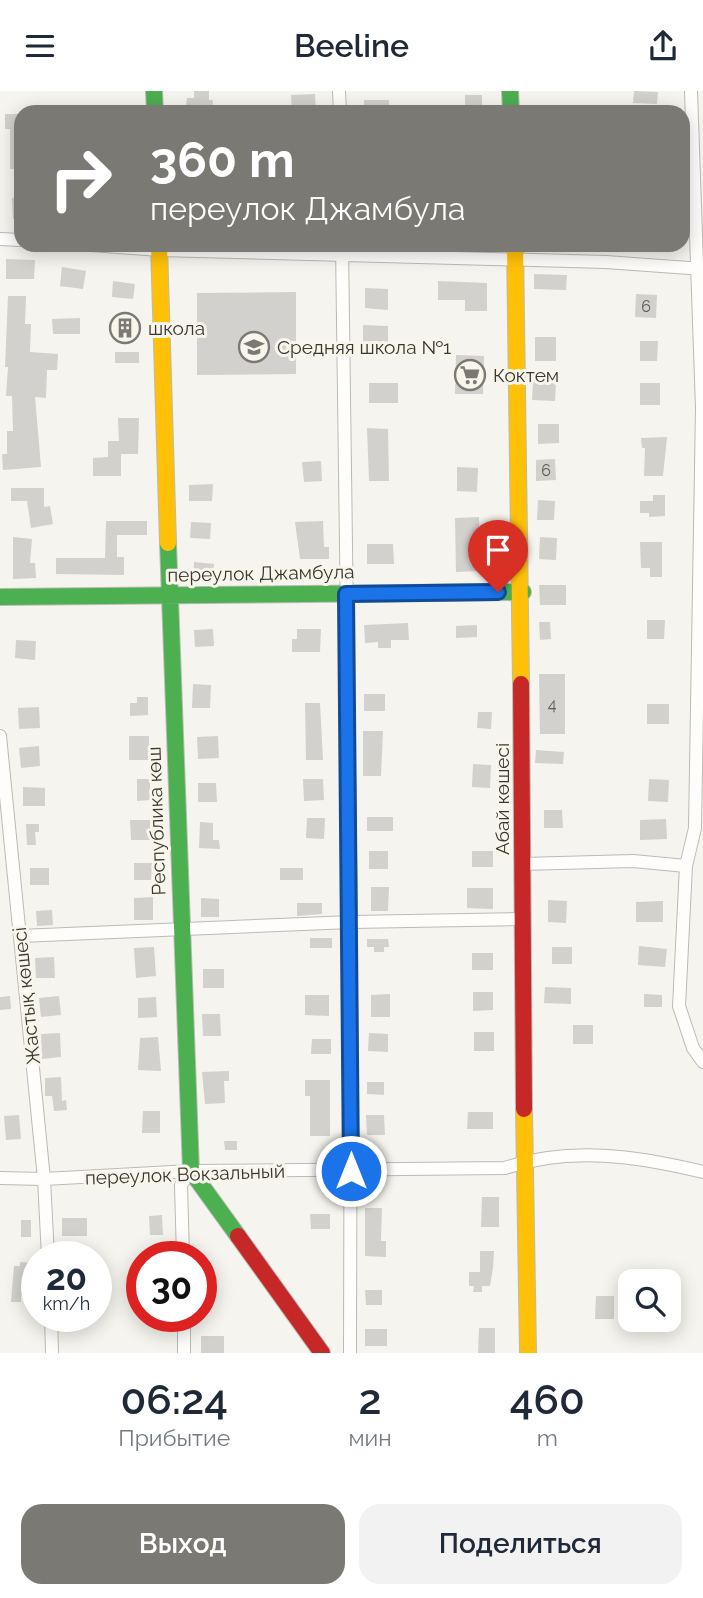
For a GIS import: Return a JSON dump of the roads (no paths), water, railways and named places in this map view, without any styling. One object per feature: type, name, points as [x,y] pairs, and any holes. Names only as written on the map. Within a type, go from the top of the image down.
[{"type":"main road","name":"Республика көш","points":[[160,252],[180,928],[191,1171]]},
{"type":"main road","name":"Абай көшесі","points":[[515,253],[523,592],[523,1162],[528,1353]]},
{"type":"main road","name":"переулок Джамбула","points":[[0,597],[523,592]]},
{"type":"main road","points":[[191,1171],[322,1353]]},
{"type":"street","points":[[691,91],[701,269],[702,408],[695,828],[686,866],[680,1006],[692,1048],[703,1062]]},
{"type":"street","points":[[342,252],[351,922],[350,1353]]},
{"type":"street","points":[[457,252],[515,253],[701,269]]},
{"type":"street","name":"Жастық көшесі","points":[[0,736],[44,1179],[47,1241]]},
{"type":"street","points":[[523,864],[633,860],[686,866]]},
{"type":"street","points":[[20,936],[351,922],[523,919]]},
{"type":"street","name":"переулок Вокзальный","points":[[0,1178],[44,1179],[191,1171],[505,1168],[545,1157],[603,1156],[648,1159],[703,1172]]},
{"type":"street","points":[[183,1241],[181,1185],[191,1171]]},
{"type":"street","points":[[51,1332],[52,1353]]},
{"type":"street","points":[[184,1332],[184,1353]]},
{"type":"place","name":"школа","points":[[125,328]]},
{"type":"place","name":"Средняя школа №1","points":[[254,347]]},
{"type":"place","name":"Коктем","points":[[470,375]]}]
